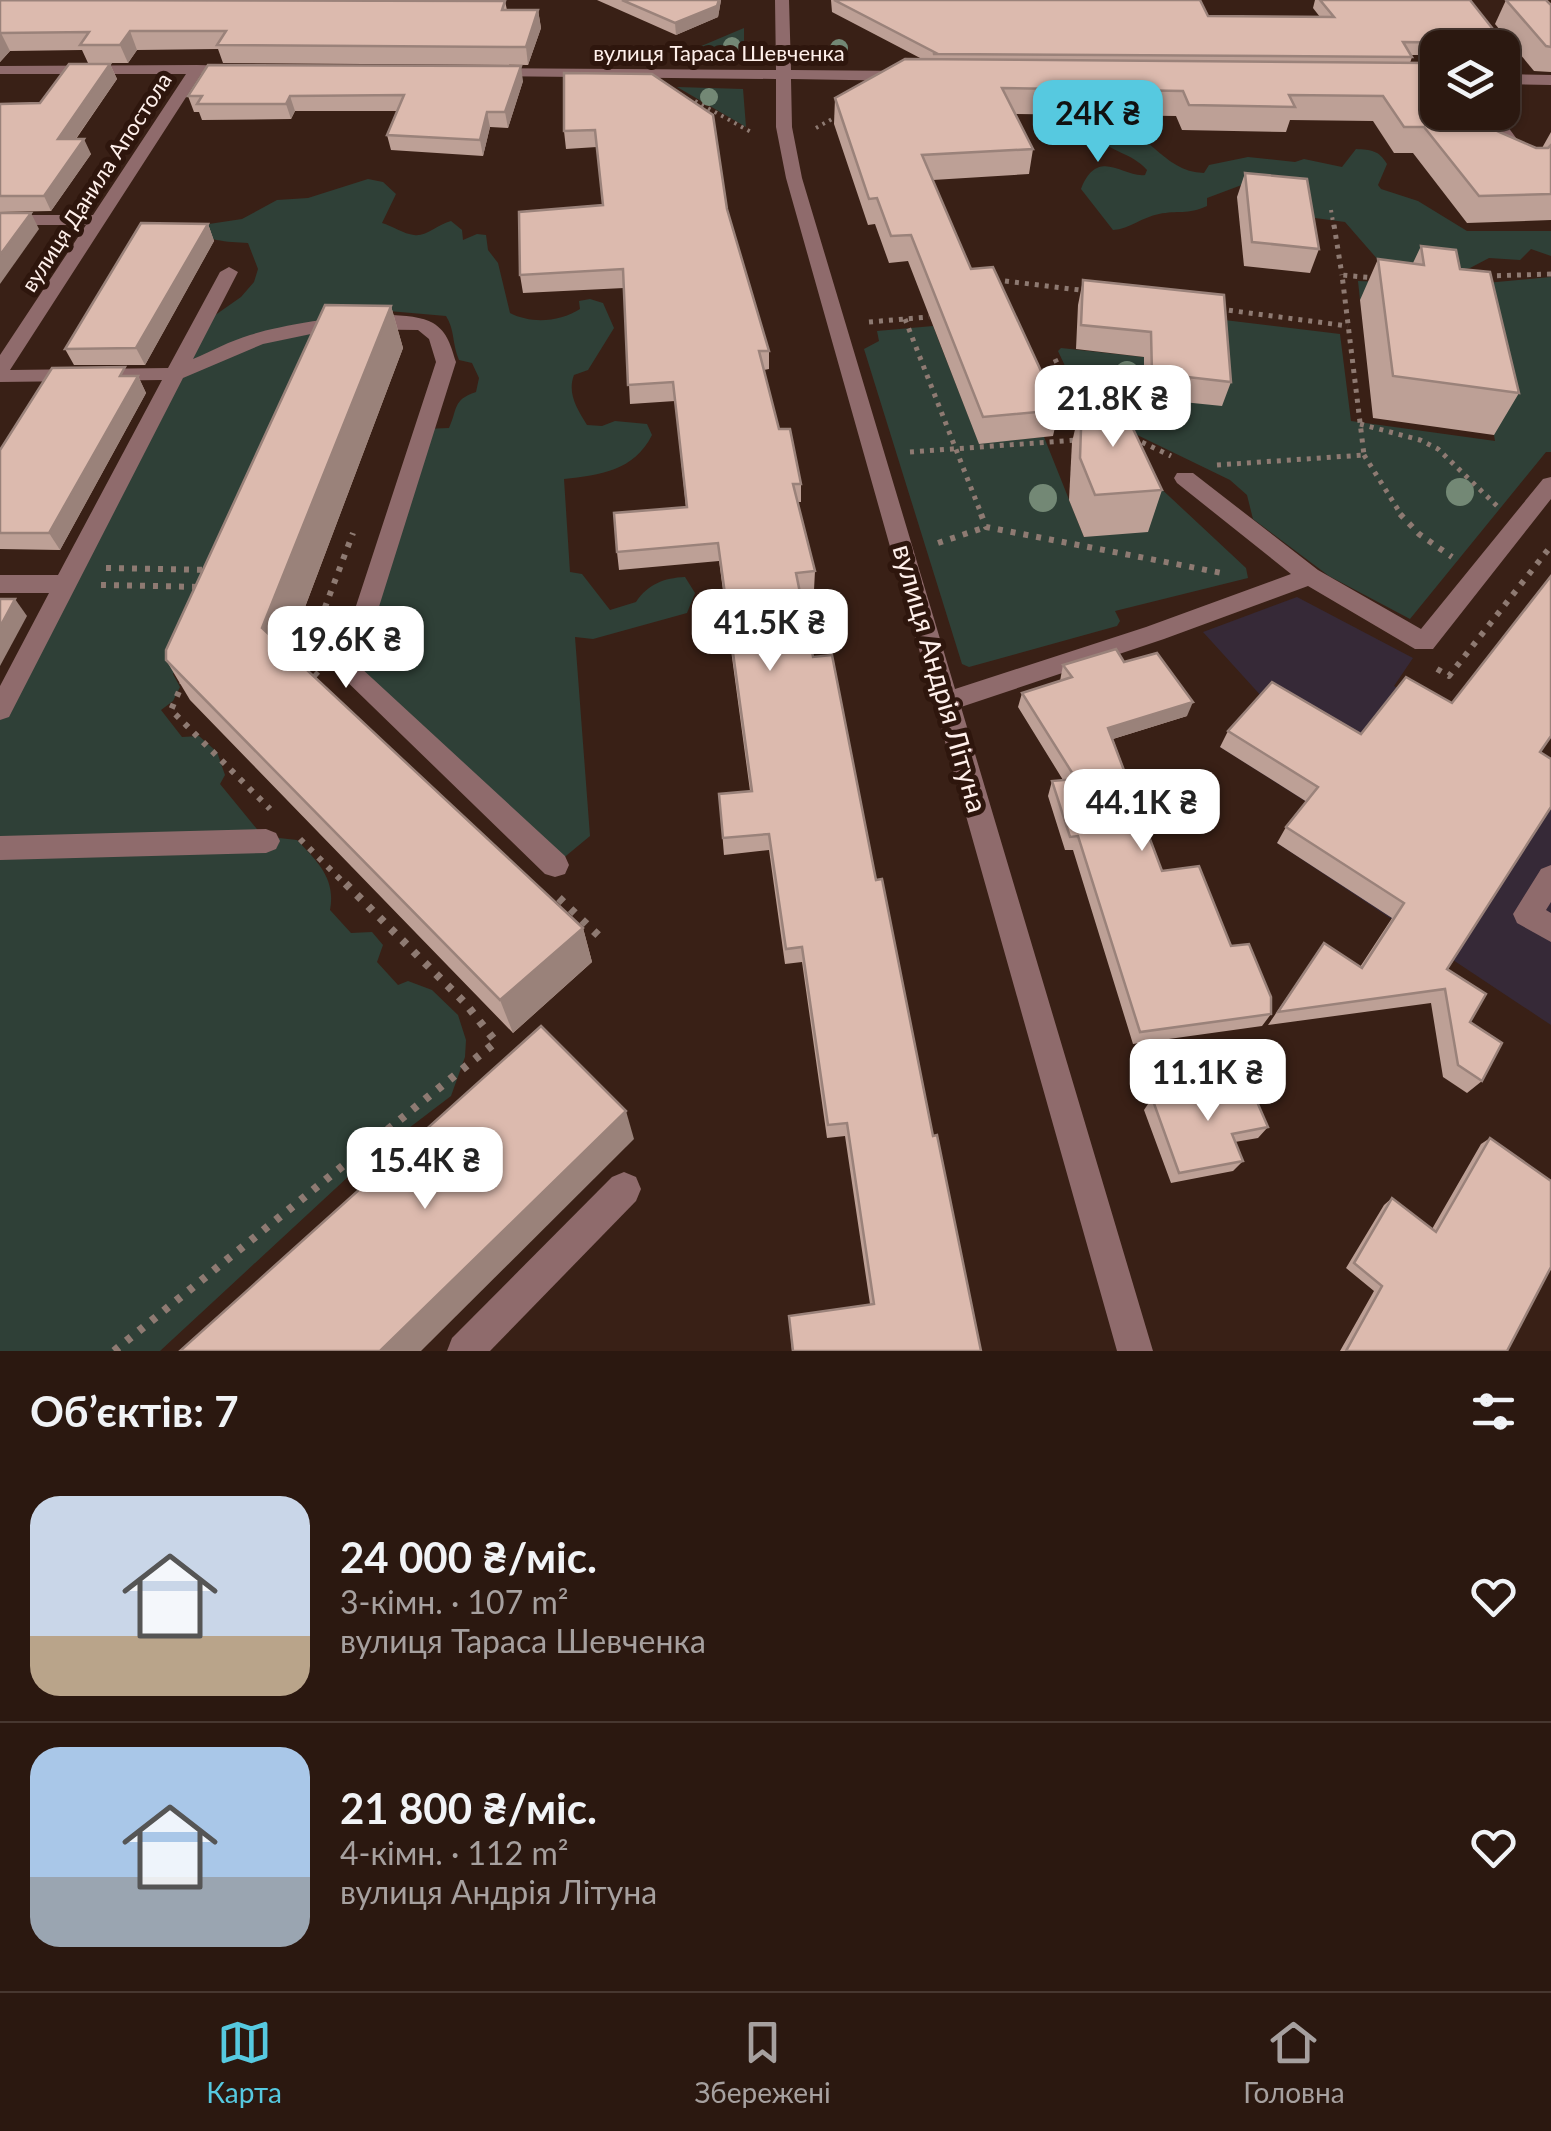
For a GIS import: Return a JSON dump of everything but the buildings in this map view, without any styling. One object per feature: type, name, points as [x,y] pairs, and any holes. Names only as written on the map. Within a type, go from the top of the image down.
[{"type":"street","name":"вулиця Андрія Літуна","points":[[782,0],[784,127],[794,178],[1135,1351]]},
{"type":"street","name":"вулиця Данила Апостола","points":[[0,373],[197,69]]},
{"type":"street","points":[[0,70],[256,70]]},
{"type":"street","name":"вулиця Тараса Шевченка","points":[[470,72],[927,76]]},
{"type":"street","points":[[1520,80],[1551,80]]},
{"type":"street","points":[[1502,130],[1529,166]]},
{"type":"street","points":[[0,220],[97,220]]},
{"type":"street","points":[[0,710],[229,272]]},
{"type":"street","points":[[0,373],[175,374],[256,339],[335,323],[408,322],[425,326],[438,338],[446,362],[347,670],[554,864]]},
{"type":"street","points":[[1192,468],[1310,576],[1424,642],[1551,484]]},
{"type":"street","points":[[0,584],[69,576]]},
{"type":"street","points":[[948,702],[1310,576]]},
{"type":"street","points":[[0,848],[274,831]]},
{"type":"street","points":[[1551,878],[1528,914],[1551,929]]},
{"type":"street","points":[[465,1351],[624,1189]]},
{"type":"path","points":[[681,93],[751,132]]},
{"type":"path","points":[[1332,210],[1364,455],[1400,518],[1426,542],[1480,573]]},
{"type":"path","points":[[1475,278],[1551,274]]},
{"type":"path","points":[[1342,275],[1380,278]]},
{"type":"path","points":[[1004,280],[1100,293]]},
{"type":"path","points":[[1214,308],[1348,326]]},
{"type":"path","points":[[869,322],[929,318]]},
{"type":"path","points":[[906,319],[986,528]]},
{"type":"path","points":[[1054,359],[1072,395],[1098,415]]},
{"type":"path","points":[[1360,424],[1420,440],[1438,449],[1485,497],[1523,519]]},
{"type":"path","points":[[1121,430],[1150,450],[1192,468],[1364,455]]},
{"type":"path","points":[[910,452],[1090,439]]},
{"type":"path","points":[[938,543],[986,528],[1285,585]]},
{"type":"path","points":[[69,576],[228,570]]},
{"type":"path","points":[[69,576],[221,587]]},
{"type":"path","points":[[185,675],[171,710],[274,831]]},
{"type":"path","points":[[114,1351],[496,1042],[465,1003],[297,836]]},
{"type":"shaded area","points":[[1297,597],[1413,658],[1394,686],[1551,776],[1551,1025],[1277,843],[1308,803],[1220,747],[1263,698],[1203,632]]},
{"type":"green space","points":[[744,28],[744,56],[680,55]]},
{"type":"green space","points":[[677,87],[743,89],[746,127]]},
{"type":"green space","points":[[1105,124],[1133,132],[1176,165],[1204,173],[1209,165],[1248,157],[1295,162],[1304,159],[1342,167],[1356,149],[1374,152],[1387,164],[1378,185],[1381,189],[1418,201],[1467,231],[1551,231],[1551,256],[1531,249],[1520,260],[1489,258],[1470,268],[1439,274],[1379,261],[1345,222],[1315,218],[1247,183],[1207,198],[1207,206],[1200,209],[1159,214],[1113,230],[1081,189],[1088,176],[1103,166],[1137,175],[1145,175],[1147,170],[1096,136]]},
{"type":"green space","points":[[368,179],[383,182],[396,194],[382,223],[419,235],[451,221],[462,230],[463,240],[486,235],[488,250],[498,263],[510,313],[545,320],[580,309],[579,301],[603,303],[614,328],[588,370],[574,375],[574,401],[587,425],[602,426],[615,421],[647,424],[652,435],[626,464],[603,473],[564,479],[570,572],[582,574],[610,610],[636,602],[651,586],[670,579],[685,577],[695,593],[687,613],[593,639],[575,637],[590,836],[555,865],[347,670],[424,429],[449,428],[459,402],[476,392],[479,378],[472,363],[459,360],[446,316],[377,310],[196,631],[173,674],[180,687],[173,701],[161,710],[182,737],[199,736],[217,752],[225,775],[220,784],[270,845],[279,838],[297,840],[312,856],[328,880],[330,910],[351,933],[372,932],[383,945],[377,962],[398,985],[408,981],[432,990],[458,1015],[466,1040],[465,1057],[451,1096],[363,1163],[160,1351],[0,1351],[0,710],[211,318],[241,297],[254,282],[258,269],[248,243],[209,238],[189,227],[242,219],[277,200],[308,198]]},
{"type":"green space","points":[[1551,277],[1551,452],[1546,452],[1410,619],[1329,576],[1253,519],[1247,495],[1230,480],[1129,431],[1094,408],[1079,396],[1058,351],[1061,348],[1144,357],[1216,319],[1340,334],[1351,421],[1495,441],[1494,435],[1360,300],[1358,281],[1465,285]]},
{"type":"green space","points":[[933,326],[979,443],[1044,437],[1084,537],[1155,483],[1246,568],[1248,578],[1115,611],[1120,621],[1117,626],[969,667],[962,664],[864,349],[879,341],[877,331]]}]
